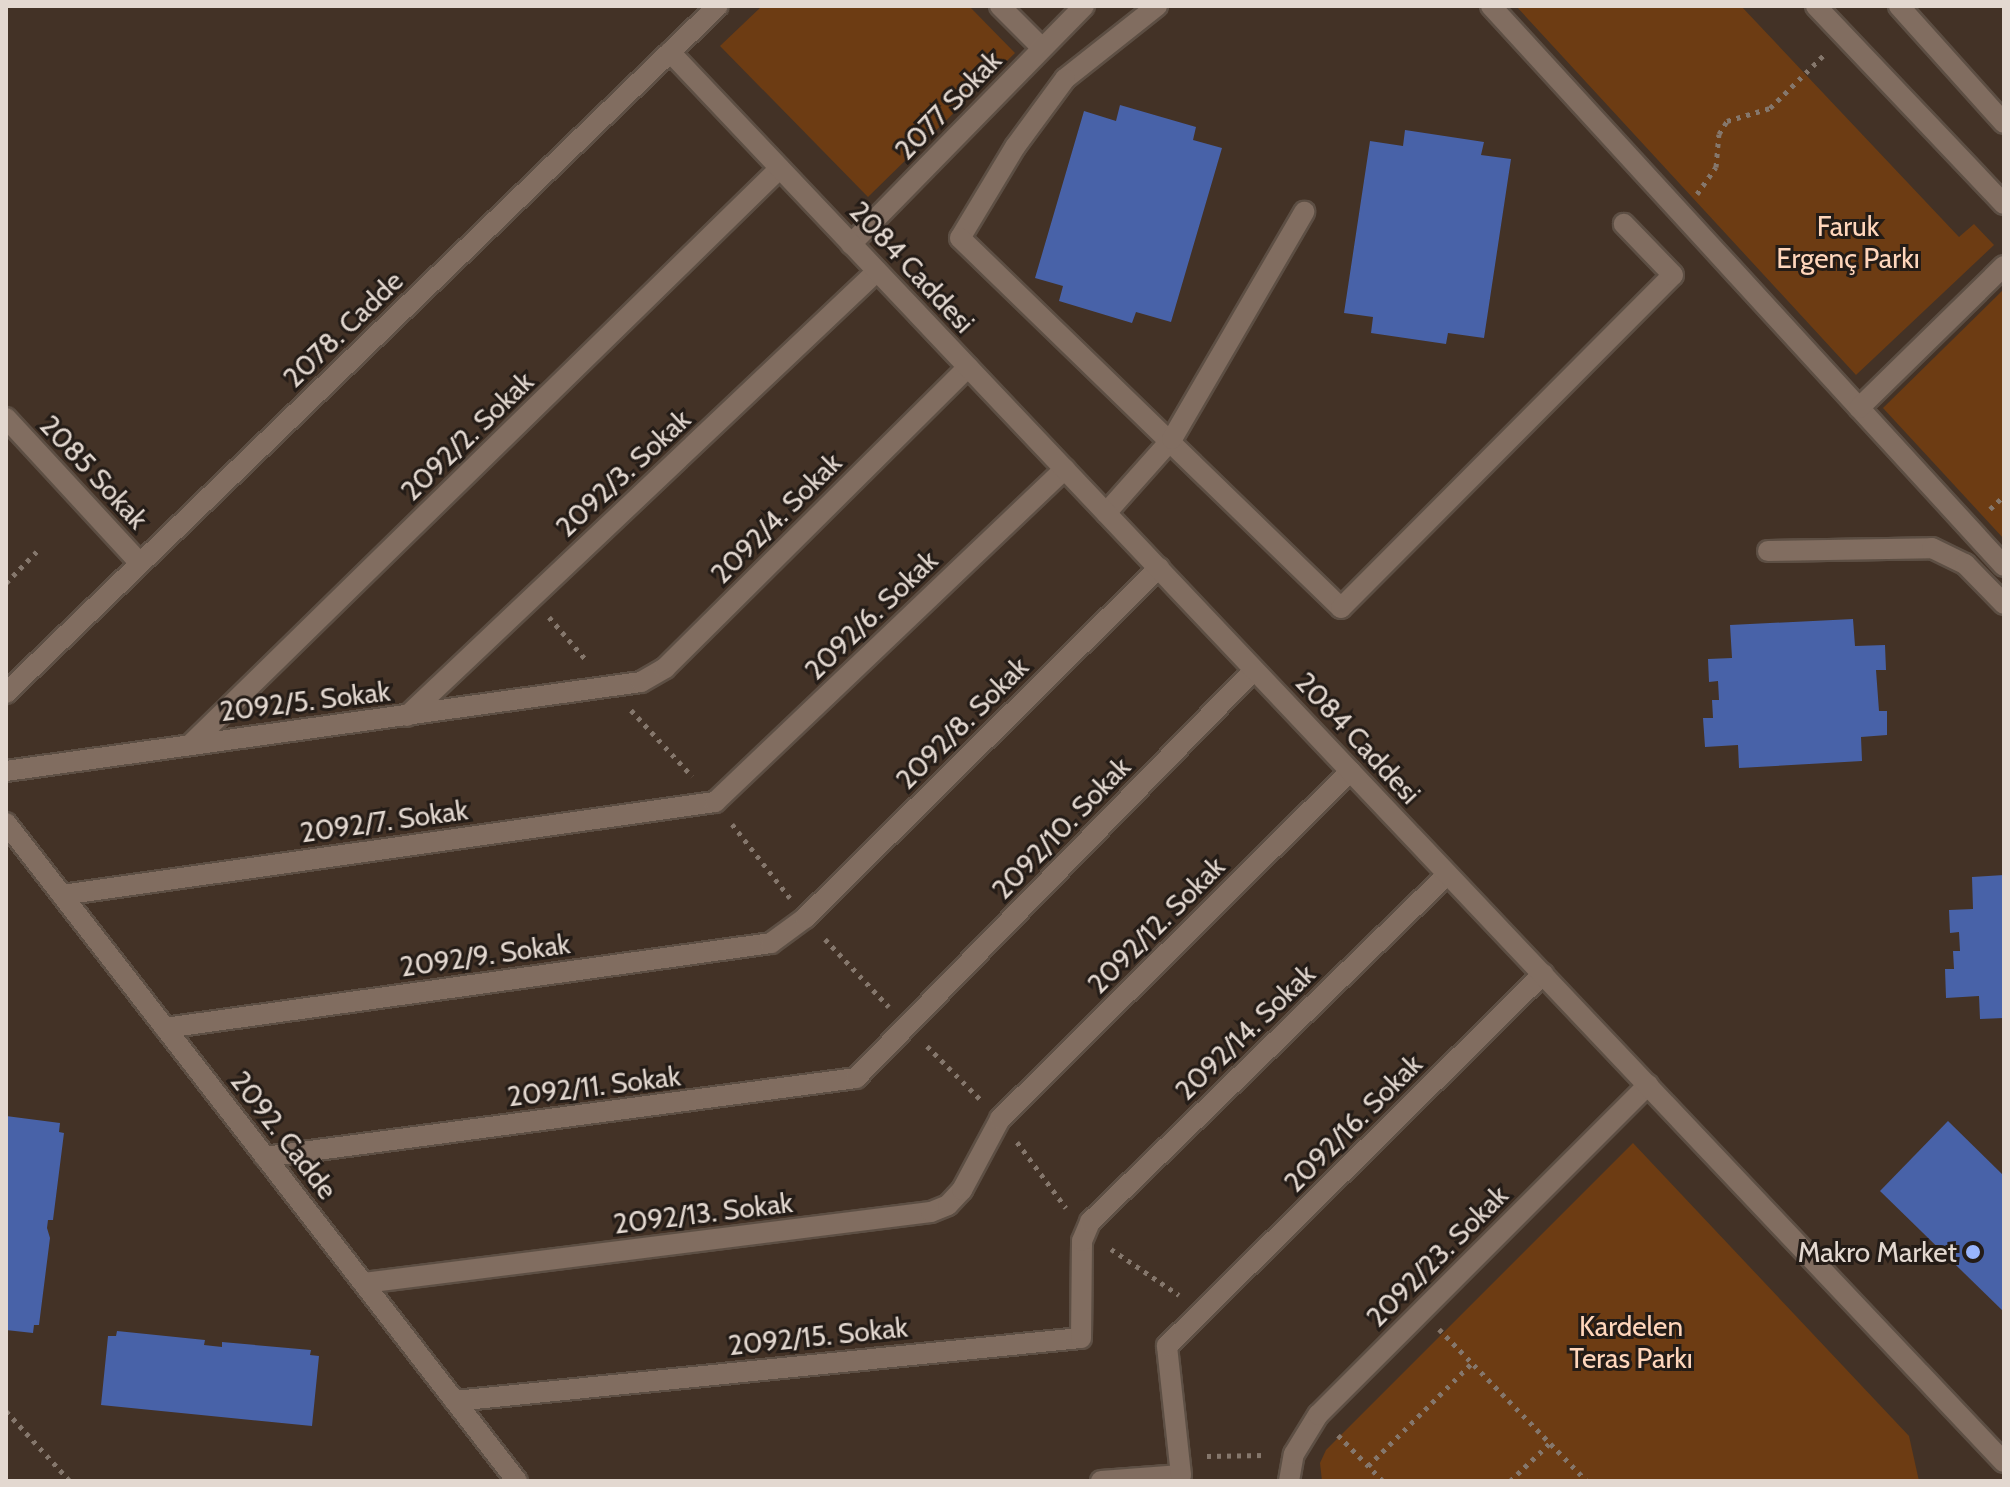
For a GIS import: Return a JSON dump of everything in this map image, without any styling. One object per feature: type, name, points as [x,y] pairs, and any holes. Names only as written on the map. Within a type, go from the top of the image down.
[{"type":"street","name":"2078. Cadde","points":[[6,693],[718,6]]},
{"type":"street","points":[[1000,6],[1042,48]]},
{"type":"street","name":"2077 Sokak","points":[[851,244],[1084,6]]},
{"type":"street","points":[[1157,6],[1065,79],[1015,147],[960,238],[1172,439],[1341,608],[1673,275],[1624,224]]},
{"type":"street","points":[[1491,6],[2004,566]]},
{"type":"street","points":[[1816,6],[2004,204]]},
{"type":"street","points":[[1899,6],[2004,123]]},
{"type":"street","name":"2084 Caddesi","points":[[670,52],[2004,1462]]},
{"type":"street","name":"2092/2. Sokak","points":[[192,743],[780,168]]},
{"type":"street","points":[[1106,513],[1172,439],[1304,212]]},
{"type":"street","points":[[1859,408],[2004,266]]},
{"type":"street","name":"2092/3. Sokak","points":[[407,716],[877,271]]},
{"type":"street","name":"2092/4. Sokak","points":[[611,689],[641,682],[665,668],[968,367]]},
{"type":"street","name":"2085 Sokak","points":[[6,418],[140,563]]},
{"type":"street","name":"2092/6. Sokak","points":[[715,802],[1065,469]]},
{"type":"street","points":[[1768,551],[1932,548],[1965,564],[2004,604]]},
{"type":"street","name":"2092/8. Sokak","points":[[805,918],[1159,568]]},
{"type":"street","name":"2092/10. Sokak","points":[[907,1025],[1254,670]]},
{"type":"street","name":"2092/5. Sokak","points":[[6,771],[192,743],[611,689]]},
{"type":"street","name":"2092/12. Sokak","points":[[1000,1119],[1351,771]]},
{"type":"street","name":"2092/7. Sokak","points":[[62,895],[715,802]]},
{"type":"street","name":"2092. Cadde","points":[[6,823],[517,1481]]},
{"type":"street","name":"2092/14. Sokak","points":[[1084,1231],[1448,874]]},
{"type":"street","name":"2092/9. Sokak","points":[[165,1028],[761,946],[805,918]]},
{"type":"street","name":"2092/16. Sokak","points":[[1179,1456],[1167,1346],[1543,974]]},
{"type":"street","name":"2092/11. Sokak","points":[[265,1157],[848,1081],[907,1025]]},
{"type":"street","name":"2092/23. Sokak","points":[[1289,1481],[1294,1454],[1318,1415],[1648,1085]]},
{"type":"street","name":"2092/13. Sokak","points":[[364,1283],[931,1212],[962,1190],[1000,1119]]},
{"type":"street","name":"2092/15. Sokak","points":[[455,1401],[1081,1338],[1084,1231]]},
{"type":"street","points":[[1101,1481],[1181,1475],[1179,1456]]},
{"type":"path","points":[[1681,213],[1713,174],[1719,134],[1727,121],[1770,108],[1844,35]]},
{"type":"path","points":[[6,583],[41,547]]},
{"type":"path","points":[[532,598],[715,802],[805,918],[1000,1119],[1084,1231],[1203,1311]]},
{"type":"path","points":[[1422,1311],[1587,1481]]},
{"type":"path","points":[[1368,1466],[1472,1363]]},
{"type":"path","points":[[6,1411],[70,1481]]},
{"type":"path","points":[[1318,1415],[1383,1481]]},
{"type":"path","points":[[1510,1481],[1550,1443]]},
{"type":"path","points":[[1179,1456],[1294,1454]]},
{"type":"green space","points":[[762,6],[969,6],[1015,53],[868,197],[720,46]]},
{"type":"green space","name":"Faruk Ergenç Parkı","points":[[1516,6],[1741,6],[1959,237],[1974,224],[1994,245],[1856,375]]},
{"type":"green space","name":"Faruk Ergenç Parkı","points":[[2004,289],[2004,539],[1883,408]]},
{"type":"green space","name":"Kardelen Teras Parkı","points":[[1633,1143],[1909,1436],[1919,1481],[1322,1481],[1320,1463],[1326,1450]]},
{"type":"building","points":[[1120,105],[1196,127],[1193,140],[1222,148],[1171,322],[1136,312],[1132,323],[1059,301],[1063,286],[1035,278],[1084,111],[1116,121]]},
{"type":"building","points":[[1405,130],[1484,142],[1481,155],[1511,159],[1484,338],[1448,333],[1446,344],[1371,333],[1373,317],[1344,313],[1370,141],[1403,146]]},
{"type":"building","points":[[1853,619],[1855,646],[1885,645],[1886,670],[1876,670],[1879,711],[1887,711],[1887,735],[1861,737],[1862,761],[1739,768],[1738,745],[1705,747],[1703,718],[1713,718],[1712,700],[1719,700],[1718,681],[1709,682],[1708,659],[1732,658],[1730,625]]},
{"type":"building","points":[[2004,875],[2004,1018],[1980,1019],[1979,996],[1946,998],[1945,969],[1954,969],[1953,951],[1960,951],[1959,932],[1950,933],[1949,910],[1973,909],[1972,877]]},
{"type":"building","points":[[6,1116],[60,1123],[59,1132],[64,1133],[53,1220],[48,1220],[50,1238],[39,1325],[34,1325],[33,1333],[6,1330]]},
{"type":"building","name":"Makro Market","points":[[1948,1121],[2004,1176],[2004,1312],[1880,1191]]},
{"type":"building","points":[[117,1331],[205,1340],[204,1345],[222,1347],[222,1342],[311,1350],[310,1355],[319,1356],[312,1426],[101,1405],[108,1336],[116,1336]]},
{"type":"place","name":"Makro Market","points":[[1973,1252]]}]
